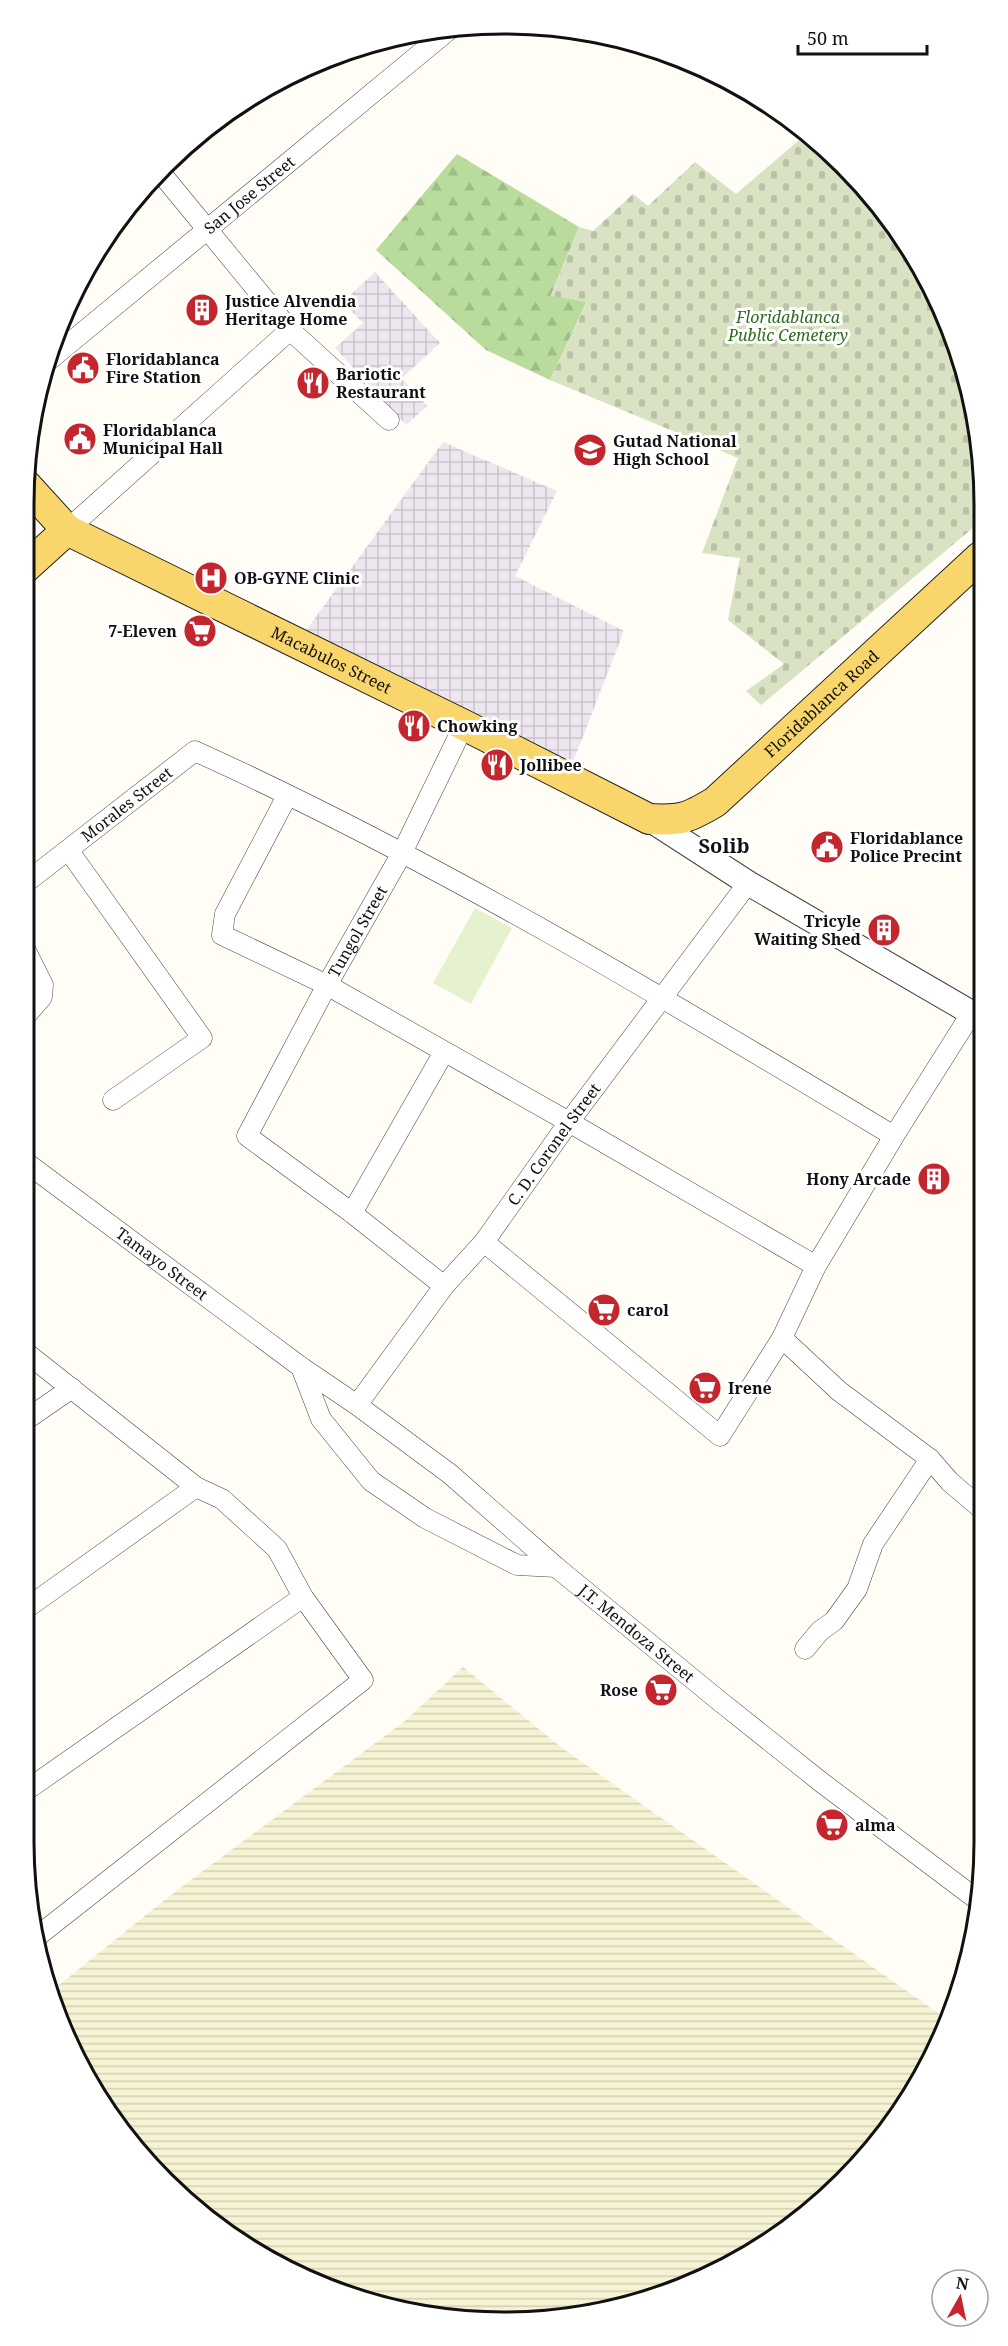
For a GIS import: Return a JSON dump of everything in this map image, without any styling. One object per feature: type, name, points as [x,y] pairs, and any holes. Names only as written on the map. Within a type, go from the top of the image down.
[{"type":"main road","name":"Macabulos Street","points":[[35,494],[67,530],[464,725],[649,819]]},
{"type":"main road","points":[[34,560],[67,530]]},
{"type":"main road","name":"Floridablanca Road","points":[[649,819],[667,820],[689,817],[715,802],[974,563]]},
{"type":"street","name":"San Jose Street","points":[[60,351],[437,40]]},
{"type":"street","points":[[165,179],[290,330],[389,420]]},
{"type":"street","points":[[67,530],[290,330]]},
{"type":"street","name":"Tungol Street","points":[[352,1213],[247,1136],[327,985],[402,853],[464,725]]},
{"type":"street","name":"Morales Street","points":[[34,877],[69,852],[195,751],[287,796]]},
{"type":"street","points":[[816,1266],[327,985],[222,934],[225,914],[287,796],[402,853],[663,997],[894,1136]]},
{"type":"street","points":[[649,819],[748,883],[974,1016]]},
{"type":"street","points":[[69,852],[202,1038],[112,1100]]},
{"type":"street","name":"C. D. Coronel Street","points":[[357,1405],[444,1286],[484,1242],[569,1122],[748,883]]},
{"type":"street","points":[[34,967],[43,985],[42,997],[34,1006]]},
{"type":"street","points":[[484,1242],[720,1436],[782,1338],[816,1266],[894,1136],[974,1020]]},
{"type":"street","points":[[444,1052],[352,1213],[444,1286]]},
{"type":"street","name":"Tamayo Street","points":[[34,1168],[301,1368]]},
{"type":"street","points":[[782,1338],[839,1391],[930,1459],[974,1502]]},
{"type":"street","points":[[34,1360],[196,1487],[222,1499],[277,1549],[303,1597],[363,1680],[44,1931]]},
{"type":"street","points":[[301,1368],[321,1419],[371,1481],[425,1518],[517,1565],[556,1567]]},
{"type":"street","name":"J.T. Mendoza Street","points":[[301,1368],[357,1405],[450,1474],[556,1567],[821,1782],[970,1894]]},
{"type":"street","points":[[34,1414],[72,1388]]},
{"type":"street","points":[[805,1649],[820,1631],[834,1621],[857,1589],[873,1544],[930,1459]]},
{"type":"street","points":[[34,1603],[196,1487]]},
{"type":"street","points":[[34,1785],[303,1597]]},
{"type":"shaded area","points":[[375,272],[440,343],[402,378],[427,406],[406,425],[335,348],[363,323],[343,302]]},
{"type":"shaded area","points":[[443,442],[557,491],[515,576],[624,631],[571,767],[302,636]]},
{"type":"shaded area","points":[[463,1667],[562,1748],[941,2015],[911,2077],[894,2103],[857,2152],[814,2195],[739,2249],[684,2276],[655,2287],[626,2296],[565,2307],[504,2312],[473,2310],[382,2296],[324,2276],[296,2263],[269,2249],[218,2214],[194,2195],[151,2152],[97,2077],[70,2022],[57,1987],[171,1895],[405,1721]]},
{"type":"green space","name":"Floridablanca Public Cemetery","points":[[800,140],[836,172],[876,218],[911,269],[938,324],[949,353],[964,412],[974,504],[974,527],[761,705],[746,691],[784,664],[728,620],[740,558],[702,553],[738,458],[550,380],[587,302],[551,296],[579,227],[593,231],[633,194],[648,206],[695,162],[736,194]]},
{"type":"green space","points":[[457,154],[579,227],[551,295],[587,301],[550,380],[486,350],[376,250]]},
{"type":"green space","points":[[475,908],[512,928],[471,1004],[433,983]]},
{"type":"place","name":"Justice Alvendia Heritage Home","points":[[202,310]]},
{"type":"place","name":"Floridablanca Fire Station","points":[[83,368]]},
{"type":"place","name":"Bariotic Restaurant","points":[[313,383]]},
{"type":"place","name":"Floridablanca Municipal Hall","points":[[80,439]]},
{"type":"place","name":"Gutad National High School","points":[[590,450]]},
{"type":"place","name":"OB-GYNE Clinic","points":[[211,578]]},
{"type":"place","name":"7-Eleven","points":[[200,631]]},
{"type":"place","name":"Chowking","points":[[414,726]]},
{"type":"place","name":"Jollibee","points":[[497,765]]},
{"type":"place","name":"Floridablance Police Precint","points":[[827,847]]},
{"type":"place","name":"Tricyle Waiting Shed","points":[[884,930]]},
{"type":"place","name":"Hony Arcade","points":[[934,1179]]},
{"type":"place","name":"carol","points":[[604,1310]]},
{"type":"place","name":"Irene","points":[[705,1388]]},
{"type":"place","name":"Rose","points":[[661,1690]]},
{"type":"place","name":"alma","points":[[832,1825]]},
{"type":"district","name":"Solib","points":[[724,845]]}]
